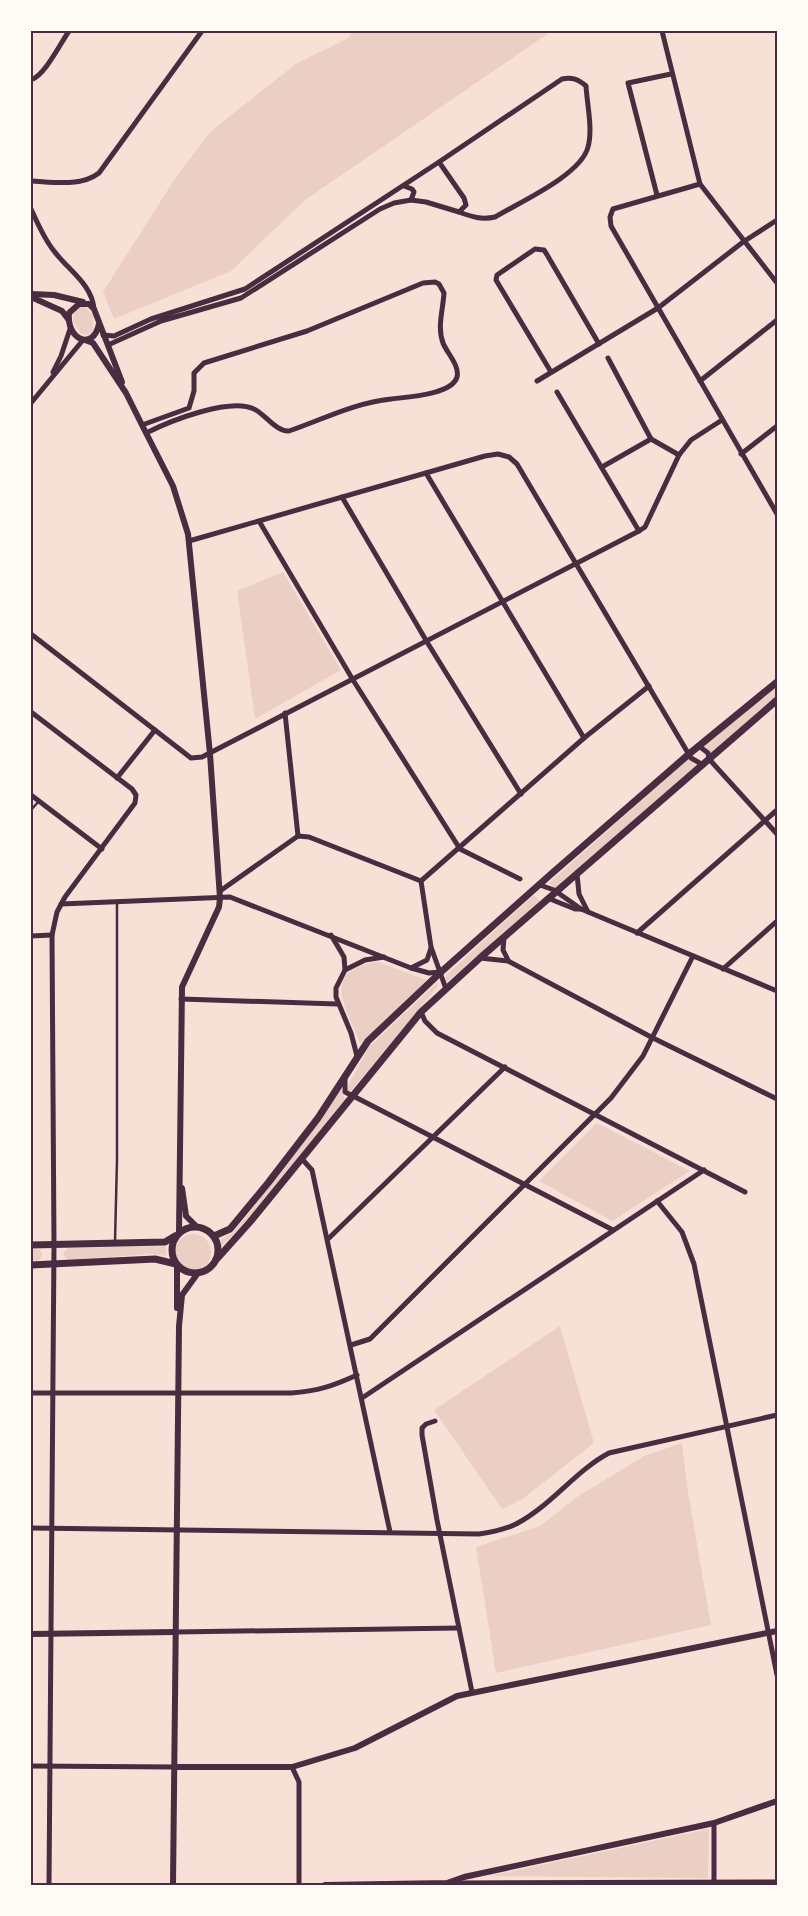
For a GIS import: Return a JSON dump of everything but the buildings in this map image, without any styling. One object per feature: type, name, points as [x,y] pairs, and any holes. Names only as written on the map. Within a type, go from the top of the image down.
[{"type":"main road","points":[[214,1236],[230,1229],[242,1214],[318,1118],[368,1042],[441,972],[699,746],[777,682]]},
{"type":"main road","points":[[177,1234],[171,1247],[176,1264],[184,1271],[198,1273],[212,1266],[302,1159],[421,1012],[480,958],[777,700]]},
{"type":"main road","points":[[31,1245],[165,1242],[177,1234],[196,1226],[209,1231],[214,1236],[218,1252],[216,1260]]},
{"type":"main road","points":[[31,1265],[155,1259],[176,1264]]},
{"type":"street","points":[[31,80],[37,78],[69,31]]},
{"type":"street","points":[[31,181],[65,182],[91,179],[99,173],[202,31]]},
{"type":"street","points":[[662,31],[671,74],[700,184],[743,242],[777,283]]},
{"type":"street","points":[[657,195],[628,83],[671,74]]},
{"type":"street","points":[[31,295],[62,311],[75,337],[108,346],[161,321],[241,298],[380,209],[411,200],[444,206],[480,218],[495,217],[562,177],[583,160],[589,145],[586,86],[579,80],[562,79],[404,186],[245,289],[151,319],[114,336],[103,335]]},
{"type":"street","points":[[439,162],[464,198],[466,205],[459,212]]},
{"type":"street","points":[[700,184],[613,209],[610,217],[611,226],[777,514]]},
{"type":"street","points":[[404,186],[412,189],[414,192],[411,200]]},
{"type":"street","points":[[31,209],[52,250],[89,290],[91,306],[126,393],[173,486],[181,509],[188,542],[210,754],[220,894],[219,907],[182,987],[181,999],[180,1179],[186,1216],[196,1226]]},
{"type":"street","points":[[537,381],[658,308],[743,242],[777,220]]},
{"type":"street","points":[[551,372],[496,280],[497,274],[535,249],[544,250],[599,344]]},
{"type":"street","points":[[146,433],[190,416],[209,408],[240,405],[255,409],[282,430],[290,431],[359,404],[411,397],[450,387],[456,380],[457,371],[443,342],[441,332],[444,294],[442,289],[435,282],[423,283],[307,331],[204,362],[194,373],[194,391],[188,408],[190,416]]},
{"type":"street","points":[[31,295],[54,295],[91,306]]},
{"type":"street","points":[[68,321],[69,313],[75,306],[91,306]]},
{"type":"street","points":[[700,381],[777,320]]},
{"type":"street","points":[[31,403],[84,340],[95,333],[99,324]]},
{"type":"street","points":[[46,383],[61,356],[70,329]]},
{"type":"street","points":[[93,343],[126,393]]},
{"type":"street","points":[[608,358],[651,439],[679,455]]},
{"type":"street","points":[[557,392],[638,531]]},
{"type":"street","points":[[142,425],[188,408]]},
{"type":"street","points":[[31,634],[191,758],[202,758],[285,713],[623,541],[646,527],[679,455],[691,440],[722,420]]},
{"type":"street","points":[[741,454],[777,426]]},
{"type":"street","points":[[602,467],[651,439]]},
{"type":"street","points":[[188,542],[426,473],[498,454],[509,457],[517,464],[578,564],[695,762],[703,765]]},
{"type":"street","points":[[426,473],[584,738]]},
{"type":"street","points":[[342,497],[427,642],[521,794]]},
{"type":"street","points":[[259,521],[353,680],[460,849],[520,879]]},
{"type":"street","points":[[421,882],[584,738],[649,686]]},
{"type":"street","points":[[31,712],[132,789],[136,795],[135,803],[61,904],[52,935],[54,1245],[49,1885]]},
{"type":"street","points":[[285,713],[298,836]]},
{"type":"street","points":[[117,778],[155,730]]},
{"type":"street","points":[[699,746],[708,753],[709,759],[777,834]]},
{"type":"street","points":[[31,795],[102,849]]},
{"type":"street","points":[[637,933],[777,810]]},
{"type":"street","points":[[220,894],[298,836],[309,837],[421,882]]},
{"type":"street","points":[[576,874],[578,894],[588,912]]},
{"type":"street","points":[[421,882],[431,947],[446,989]]},
{"type":"street","points":[[540,885],[578,905],[581,909]]},
{"type":"street","points":[[61,904],[117,902],[220,894],[331,935],[412,968],[429,973],[441,972]]},
{"type":"street","points":[[550,899],[575,909],[581,909],[777,991]]},
{"type":"street","points":[[723,969],[777,920]]},
{"type":"street","points":[[31,936],[52,935]]},
{"type":"street","points":[[331,935],[344,957],[345,970],[336,988],[337,1004],[351,1033],[357,1056]]},
{"type":"street","points":[[504,938],[503,950],[508,961]]},
{"type":"street","points":[[412,968],[427,960],[431,947]]},
{"type":"street","points":[[352,1345],[370,1339],[596,1114],[633,1072],[693,956]]},
{"type":"street","points":[[345,970],[365,960],[387,957]]},
{"type":"street","points":[[480,958],[508,961],[652,1038],[777,1099]]},
{"type":"street","points":[[181,999],[337,1004]]},
{"type":"street","points":[[421,1012],[425,1021],[437,1033],[745,1192]]},
{"type":"street","points":[[328,1239],[504,1066]]},
{"type":"street","points":[[346,1076],[345,1092],[351,1097],[614,1230]]},
{"type":"street","points":[[302,1159],[312,1170],[352,1345],[390,1532]]},
{"type":"street","points":[[362,1398],[704,1170]]},
{"type":"street","points":[[177,1234],[178,1183],[180,1179]]},
{"type":"street","points":[[656,1201],[682,1232],[694,1264],[777,1675]]},
{"type":"street","points":[[173,1885],[179,1326],[176,1264]]},
{"type":"street","points":[[179,1326],[185,1289],[198,1273]]},
{"type":"street","points":[[31,1392],[291,1393],[316,1391],[332,1387],[357,1375]]},
{"type":"street","points":[[31,1528],[176,1528],[479,1534],[501,1530],[530,1516],[595,1461],[609,1453],[777,1415]]},
{"type":"street","points":[[435,1421],[426,1424],[422,1428],[422,1435],[472,1692]]},
{"type":"street","points":[[31,1634],[459,1628]]},
{"type":"street","points":[[31,1766],[292,1767],[355,1748],[444,1702],[472,1692],[777,1631]]},
{"type":"street","points":[[292,1767],[299,1782],[299,1885]]},
{"type":"street","points":[[447,1883],[464,1877],[714,1823],[777,1802]]},
{"type":"street","points":[[714,1823],[714,1884]]},
{"type":"street","points":[[325,1885],[447,1883],[714,1884],[777,1882]]},
{"type":"lane","points":[[31,810],[39,801]]},
{"type":"lane","points":[[115,1243],[117,1160],[117,902]]},
{"type":"shaded area","points":[[353,31],[552,31],[305,200],[231,271],[114,319],[103,292],[176,177],[210,132],[297,63],[347,39]]},
{"type":"shaded area","points":[[79,307],[86,307],[93,316],[93,330],[88,335],[81,334],[73,322],[74,312]]},
{"type":"shaded area","points":[[283,572],[341,670],[255,719],[237,591]]},
{"type":"shaded area","points":[[777,687],[777,695],[711,753],[705,746]]},
{"type":"shaded area","points":[[688,759],[696,766],[555,888],[549,883]]},
{"type":"shaded area","points":[[534,895],[540,901],[446,983],[446,975]]},
{"type":"shaded area","points":[[378,962],[427,980],[360,1044],[344,1005],[342,983],[348,974],[359,967]]},
{"type":"shaded area","points":[[437,983],[439,985],[350,1092],[348,1091],[347,1088],[369,1047]]},
{"type":"shaded area","points":[[341,1089],[345,1099],[248,1220],[222,1246],[220,1240],[234,1230],[246,1217]]},
{"type":"shaded area","points":[[597,1123],[690,1171],[612,1221],[539,1181]]},
{"type":"shaded area","points":[[193,1234],[200,1235],[206,1239],[210,1245],[210,1259],[206,1265],[200,1269],[193,1270],[186,1269],[180,1265],[176,1259],[175,1252],[176,1245],[180,1239],[186,1235]]},
{"type":"shaded area","points":[[166,1246],[166,1256],[152,1254],[68,1260],[63,1254],[68,1248]]},
{"type":"shaded area","points":[[34,1249],[38,1249],[42,1255],[38,1261],[34,1261],[30,1257],[30,1253]]},
{"type":"shaded area","points":[[560,1326],[594,1443],[521,1500],[502,1509],[434,1410]]},
{"type":"shaded area","points":[[682,1443],[687,1486],[711,1625],[496,1673],[476,1547],[540,1526],[577,1497],[644,1456]]},
{"type":"shaded area","points":[[709,1829],[708,1878],[489,1876]]}]
